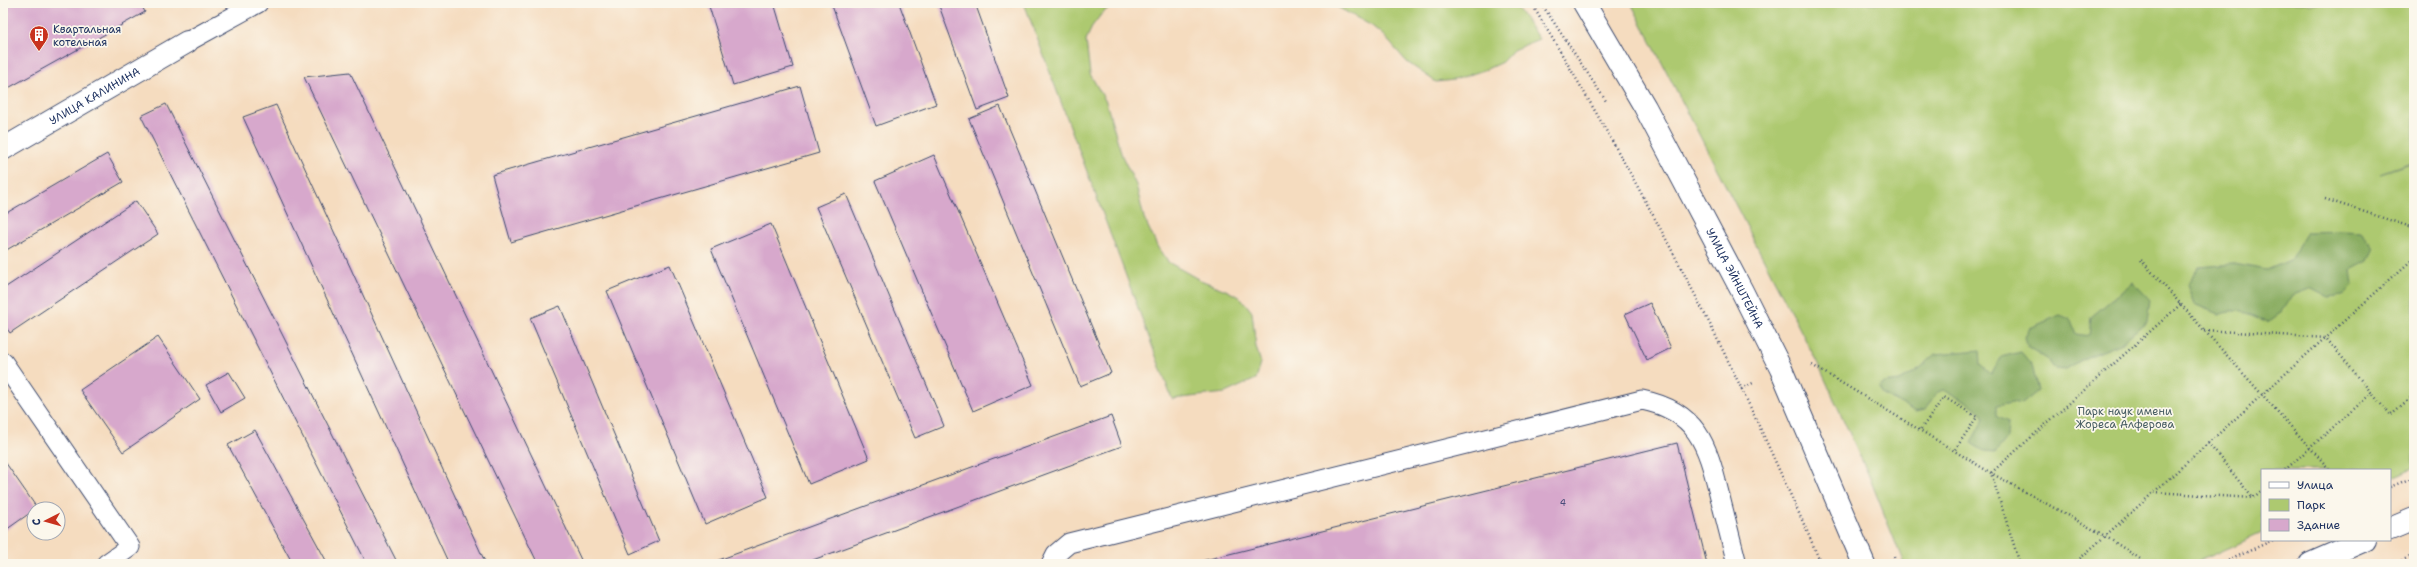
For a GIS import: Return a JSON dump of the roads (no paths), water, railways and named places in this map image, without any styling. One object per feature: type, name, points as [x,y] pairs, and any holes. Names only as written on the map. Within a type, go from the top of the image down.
[{"type":"street","name":"УЛИЦА ЭЙНШТЕЙНА","points":[[1584,3],[1645,107],[1742,291],[1781,369],[1864,564]]},
{"type":"street","name":"УЛИЦА КАЛИНИНА","points":[[3,150],[187,42]]},
{"type":"street","points":[[2391,529],[2414,519]]},
{"type":"street","points":[[2310,564],[2363,541]]},
{"type":"lane","points":[[187,42],[258,3]]},
{"type":"lane","points":[[3,362],[130,547],[106,564]]},
{"type":"lane","points":[[1051,564],[1056,554],[1069,543],[1642,400],[1657,403],[1676,412],[1691,425],[1702,438],[1710,457],[1737,564]]},
{"type":"place","name":"Квартальная котельная","points":[[39,52]]},
{"type":"park label","name":"Парк наук имени Жореса Алферова","points":[[2125,417]]}]
